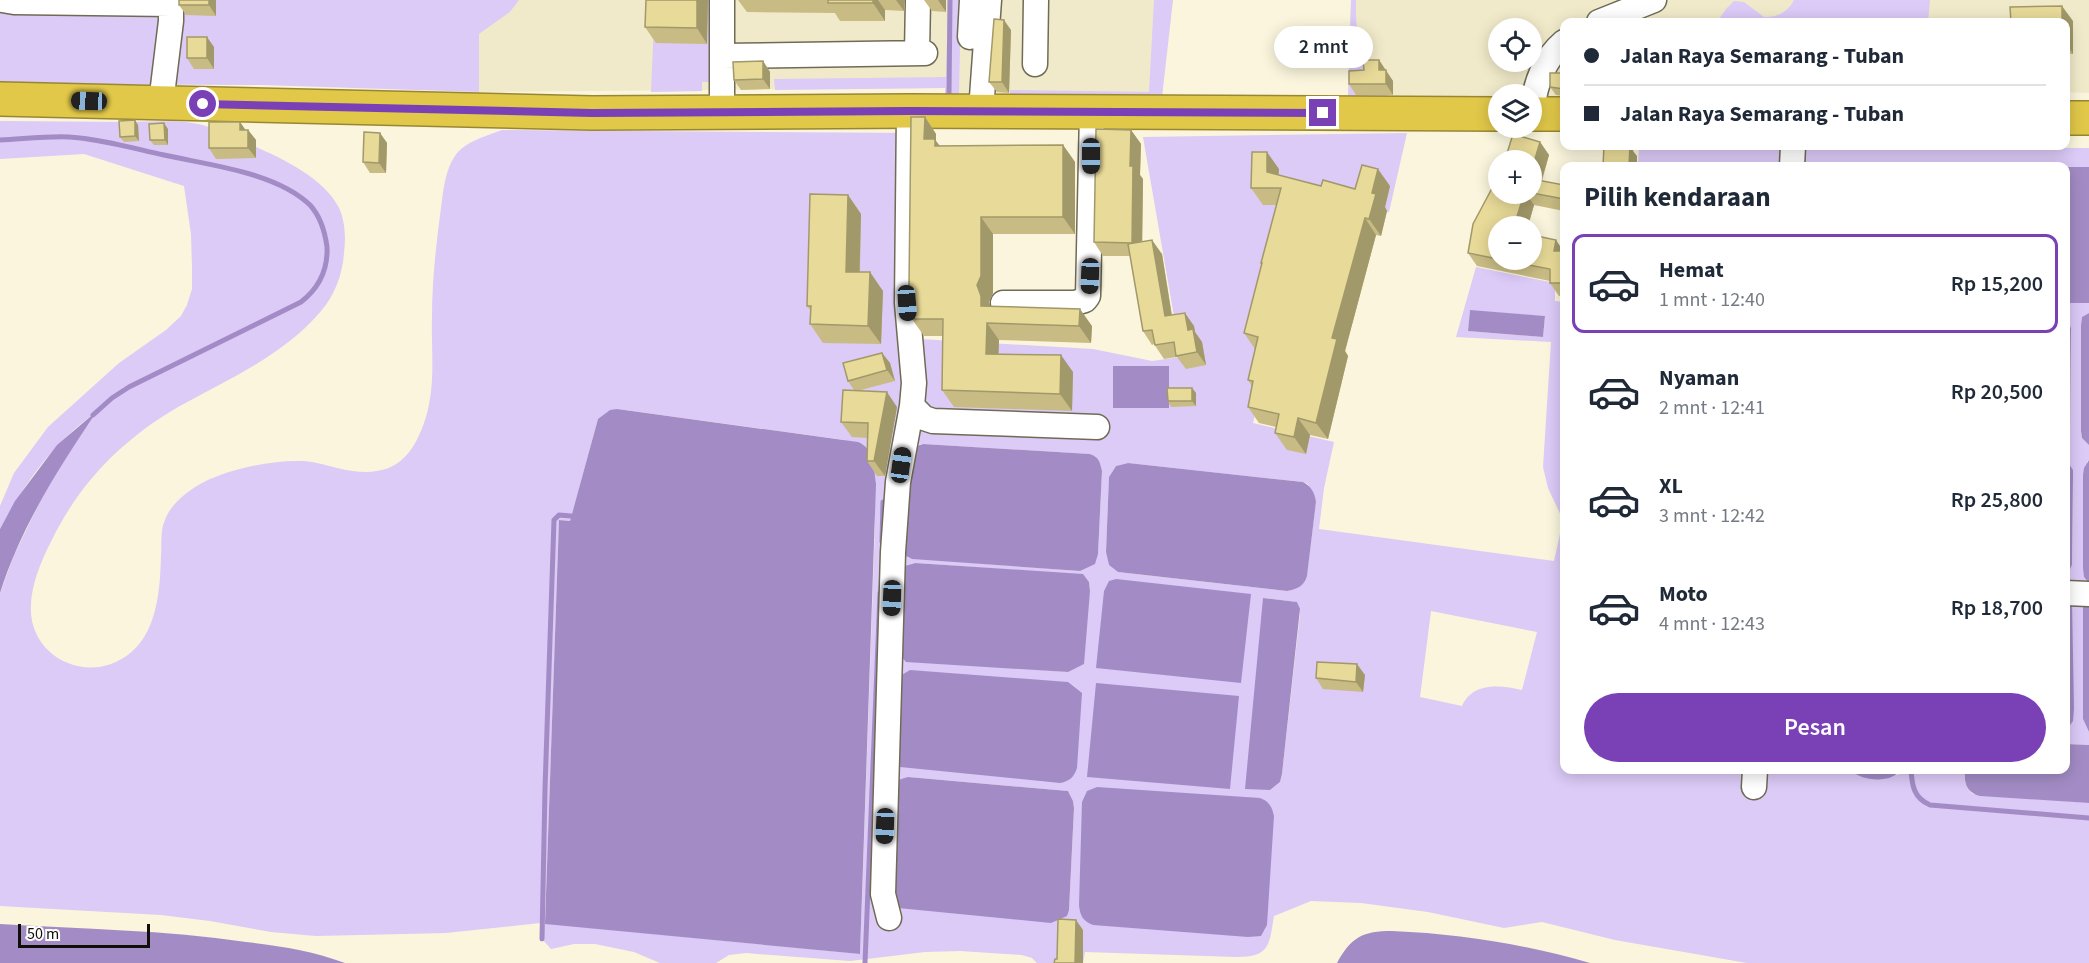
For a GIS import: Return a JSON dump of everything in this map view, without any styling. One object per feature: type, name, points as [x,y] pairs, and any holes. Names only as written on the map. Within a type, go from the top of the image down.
[{"type":"highway","points":[[0,99],[592,113],[973,111],[1488,114]]},
{"type":"highway","points":[[1542,114],[1560,114]]},
{"type":"highway","points":[[2070,118],[2089,118]]},
{"type":"lane","points":[[2,0],[15,2],[171,2],[161,103]]},
{"type":"lane","points":[[722,0],[722,113]]},
{"type":"lane","points":[[722,56],[921,53],[918,0]]},
{"type":"lane","points":[[972,0],[973,111]]},
{"type":"lane","points":[[973,111],[989,0]]},
{"type":"lane","points":[[1035,64],[1036,0]]},
{"type":"lane","points":[[1609,18],[1654,0]]},
{"type":"lane","points":[[1539,84],[1543,68],[1560,46]]},
{"type":"lane","points":[[889,918],[883,894],[893,552],[898,482],[914,384],[907,303],[906,249],[909,111]]},
{"type":"lane","points":[[1003,303],[1075,303],[1085,300],[1088,296],[1092,112]]},
{"type":"lane","points":[[912,406],[924,418],[933,421],[1097,427]]},
{"type":"lane","points":[[2070,592],[2089,594]]},
{"type":"shaded area","points":[[0,0],[519,0],[510,12],[479,34],[479,92],[262,85],[0,84]]},
{"type":"shaded area","points":[[519,0],[1168,0],[1162,97],[945,94],[945,88],[479,92],[479,34],[510,12]]},
{"type":"shaded area","points":[[655,0],[709,0],[709,82],[702,82],[702,91],[651,92]]},
{"type":"shaded area","points":[[948,0],[961,0],[959,94],[945,94],[945,88],[775,90],[774,79],[946,77]]},
{"type":"shaded area","points":[[1154,0],[1173,0],[1162,97],[1010,94],[1010,90],[1149,92]]},
{"type":"shaded area","points":[[1351,0],[2089,0],[2089,93],[2070,92],[2070,18],[1560,18],[1560,97],[1542,96],[1542,84],[1488,84],[1488,97],[1348,98]]},
{"type":"shaded area","points":[[1351,0],[1356,0],[1357,29],[1362,53],[1373,75],[1390,98],[1348,98]]},
{"type":"shaded area","points":[[1794,0],[1930,0],[1928,18],[1720,18],[1734,1],[1744,2],[1764,17],[1778,15]]},
{"type":"shaded area","points":[[0,121],[168,121],[198,124],[218,130],[297,167],[332,196],[344,224],[345,247],[340,276],[330,298],[306,327],[272,354],[160,418],[125,444],[95,475],[69,509],[44,555],[37,575],[32,595],[32,620],[44,646],[67,663],[81,667],[111,664],[138,646],[146,633],[157,604],[163,524],[172,508],[192,489],[226,473],[277,462],[310,462],[355,471],[383,470],[395,465],[413,447],[426,417],[431,392],[434,276],[445,181],[449,168],[459,151],[483,137],[502,130],[918,133],[919,339],[1093,349],[1152,361],[1181,357],[1143,137],[1407,133],[1389,212],[1339,205],[1269,354],[1253,423],[1334,442],[1324,488],[1319,529],[1554,561],[1560,534],[1560,774],[1965,774],[1968,789],[1973,794],[2089,803],[2089,963],[1747,963],[1615,940],[1542,922],[1504,928],[1428,912],[1361,903],[1311,901],[1274,916],[1269,941],[1266,947],[1256,955],[1237,957],[1085,952],[1083,963],[1037,963],[1032,958],[1022,955],[960,951],[925,952],[850,961],[746,953],[729,955],[716,963],[660,963],[634,952],[595,944],[574,944],[551,949],[542,939],[540,923],[446,933],[316,936],[271,932],[161,915],[0,906],[0,593],[14,555],[50,481],[95,413],[66,437],[41,465],[19,496],[0,529],[0,506],[14,473],[48,427],[119,363],[166,330],[181,316],[192,289],[191,234],[184,186],[84,154],[0,159]],"holes":[[[1142,366],[1169,366],[1169,408]],[[617,409],[845,440],[874,473],[875,527],[860,954],[545,923],[559,520],[570,521],[598,419]],[[917,445],[1090,454],[1095,457],[1099,460],[1102,471],[1098,554],[1080,571],[908,558]],[[1128,463],[1308,484],[1316,502],[1307,575],[1304,582],[1297,588],[1287,591],[1118,572],[1109,565],[1106,551],[1109,477],[1116,466]],[[910,564],[1083,575],[1089,582],[1090,591],[1068,672],[1017,668]],[[1264,598],[1297,602],[1300,614],[1282,774],[1280,782],[1270,790],[1262,789]],[[1431,611],[1537,632],[1522,690],[1505,687],[1480,689],[1467,698],[1462,706],[1420,697]],[[908,777],[1068,791],[1074,808],[1069,910]]]},
{"type":"shaded area","points":[[2070,148],[2089,148],[2089,167],[2070,167],[2070,162],[1638,162],[1639,150],[2070,150]]},
{"type":"shaded area","points":[[2070,167],[2089,167],[2089,303],[2070,303]]},
{"type":"shaded area","points":[[1476,267],[1555,283],[1555,301],[1560,302],[1560,514],[1548,488],[1543,467],[1551,342],[1456,337]],"holes":[[[1470,311],[1545,316],[1543,337],[1468,331]]]},
{"type":"shaded area","points":[[2070,303],[2089,303],[2089,313],[2082,317],[2081,325],[2081,431],[2082,438],[2089,445],[2087,462],[2088,582],[2083,602],[2083,719],[2089,732],[2089,745],[2070,744],[2070,569],[2072,565],[2073,478],[2070,467]]},
{"type":"shaded area","points":[[1470,310],[1545,316],[1543,337],[1468,331]]},
{"type":"shaded area","points":[[2089,313],[2089,445],[2082,438],[2081,431],[2081,325],[2082,317]]},
{"type":"shaded area","points":[[2070,325],[2071,328],[2070,430]]},
{"type":"shaded area","points":[[1113,366],[1169,366],[1169,408],[1113,408]]},
{"type":"shaded area","points":[[617,409],[858,442],[870,454],[876,484],[860,954],[545,924],[559,520],[570,521],[598,419],[610,410]]},
{"type":"shaded area","points":[[97,411],[42,499],[19,545],[0,593],[0,529],[15,501],[57,445]]},
{"type":"shaded area","points":[[923,444],[1090,454],[1097,458],[1102,471],[1098,554],[1095,564],[1080,571],[912,559],[904,555],[911,448]]},
{"type":"shaded area","points":[[2089,460],[2089,583],[2084,577],[2083,568],[2083,475]]},
{"type":"shaded area","points":[[1128,463],[1306,484],[1312,490],[1316,502],[1307,576],[1302,585],[1287,591],[1118,572],[1109,565],[1106,552],[1109,477],[1116,466]]},
{"type":"shaded area","points":[[2070,465],[2073,470],[2072,565],[2070,569]]},
{"type":"shaded area","points":[[915,563],[1083,574],[1089,582],[1090,591],[1084,664],[1068,672],[906,662],[895,649],[902,571],[905,566]]},
{"type":"shaded area","points":[[1116,579],[1251,594],[1241,683],[1096,668],[1104,591],[1109,581]]},
{"type":"shaded area","points":[[1263,598],[1297,602],[1300,609],[1282,774],[1280,782],[1270,790],[1245,789]]},
{"type":"shaded area","points":[[2070,601],[2072,601],[2073,721],[2070,725]]},
{"type":"shaded area","points":[[2083,601],[2089,601],[2089,732],[2083,719]]},
{"type":"shaded area","points":[[910,670],[1068,682],[1082,693],[1077,768],[1074,774],[1069,780],[1060,783],[900,767],[896,764],[895,679]]},
{"type":"shaded area","points":[[1096,683],[1239,696],[1230,789],[1087,777]]},
{"type":"shaded area","points":[[2070,744],[2089,745],[2089,803],[1980,796],[1972,792],[1965,779],[1965,774],[2070,774]]},
{"type":"shaded area","points":[[1855,774],[1896,774],[1883,779],[1861,777]]},
{"type":"shaded area","points":[[908,777],[1068,791],[1074,808],[1067,916],[1051,923],[898,908],[887,888],[898,780]]},
{"type":"shaded area","points":[[1097,787],[1260,798],[1268,803],[1274,816],[1267,925],[1261,936],[1248,937],[1093,925],[1084,920],[1079,905],[1082,802],[1087,791]]},
{"type":"shaded area","points":[[0,924],[154,932],[216,938],[271,945],[321,955],[345,963],[0,963]]},
{"type":"shaded area","points":[[1392,931],[1492,941],[1541,950],[1590,963],[1337,963],[1347,947],[1359,937],[1373,932]]},
{"type":"building","points":[[179,0],[209,0],[209,5],[179,5]]},
{"type":"building","points":[[646,0],[697,0],[697,28],[645,27]]},
{"type":"building","points":[[828,0],[873,0],[873,3],[828,3]]},
{"type":"building","points":[[2062,6],[2062,18],[2011,18],[2010,7]]},
{"type":"building","points":[[994,19],[1004,20],[1002,82],[989,82]]},
{"type":"building","points":[[187,37],[207,37],[207,58],[187,58]]},
{"type":"building","points":[[1363,60],[1379,60],[1379,70],[1386,70],[1386,84],[1349,84],[1349,71],[1364,70]]},
{"type":"building","points":[[763,61],[763,79],[734,80],[733,62]]},
{"type":"building","points":[[1550,73],[1560,73],[1560,88],[1550,87]]},
{"type":"building","points":[[911,117],[925,117],[924,139],[935,139],[935,146],[1063,145],[1063,217],[981,217],[981,276],[977,285],[981,296],[981,306],[1080,309],[1079,326],[987,323],[986,354],[1061,355],[1060,394],[942,390],[943,319],[912,319],[909,285]]},
{"type":"building","points":[[135,120],[135,136],[120,137],[119,121]]},
{"type":"building","points":[[209,122],[240,122],[240,130],[248,130],[248,148],[209,148]]},
{"type":"building","points":[[164,123],[165,140],[150,140],[149,124]]},
{"type":"building","points":[[1096,129],[1131,130],[1132,243],[1094,242]]},
{"type":"building","points":[[364,132],[380,133],[379,163],[363,162]]},
{"type":"building","points":[[1512,138],[1526,138],[1540,142],[1538,150],[1508,150]]},
{"type":"building","points":[[1604,150],[1630,150],[1629,162],[1603,162]]},
{"type":"building","points":[[1252,152],[1267,152],[1267,172],[1321,186],[1323,180],[1355,189],[1362,165],[1378,169],[1372,193],[1376,194],[1369,219],[1365,218],[1332,338],[1337,339],[1316,423],[1298,418],[1294,437],[1275,433],[1279,414],[1248,407],[1253,381],[1248,380],[1258,337],[1244,333],[1281,188],[1251,188]]},
{"type":"building","points":[[1542,181],[1560,184],[1560,198],[1542,195]]},
{"type":"building","points":[[810,194],[848,195],[846,272],[870,272],[868,326],[810,324],[811,306],[807,306]]},
{"type":"building","points":[[1488,196],[1488,204],[1521,204],[1517,216],[1488,216],[1488,257],[1468,253],[1473,224]]},
{"type":"building","points":[[1542,237],[1556,240],[1554,251],[1560,251],[1560,283],[1550,283],[1550,269],[1542,268]]},
{"type":"building","points":[[1152,240],[1165,316],[1185,313],[1188,330],[1193,329],[1197,352],[1176,356],[1174,342],[1155,345],[1152,330],[1143,331],[1128,244]]},
{"type":"building","points":[[882,353],[887,370],[848,381],[843,363]]},
{"type":"building","points":[[1167,388],[1192,388],[1192,401],[1168,401]]},
{"type":"building","points":[[843,390],[887,392],[874,461],[867,461],[868,423],[841,422]]},
{"type":"building","points":[[1317,662],[1357,664],[1356,682],[1316,678]]},
{"type":"building","points":[[1058,919],[1076,920],[1075,963],[1054,963],[1057,959]]},
{"type":"waterway","points":[[949,94],[950,0]]},
{"type":"waterway","points":[[0,140],[81,138],[241,171],[296,194],[314,209],[323,230],[327,247],[324,271],[313,291],[301,302],[129,387],[93,415]]},
{"type":"waterway","points":[[882,542],[883,502]]},
{"type":"waterway","points":[[542,939],[554,520],[559,515],[571,516]]},
{"type":"waterway","points":[[865,963],[880,593]]},
{"type":"waterway","points":[[1911,774],[1917,795],[1930,805],[2089,818]]},
{"type":"route","points":[[203,104],[592,113],[909,111],[1323,113]]}]
